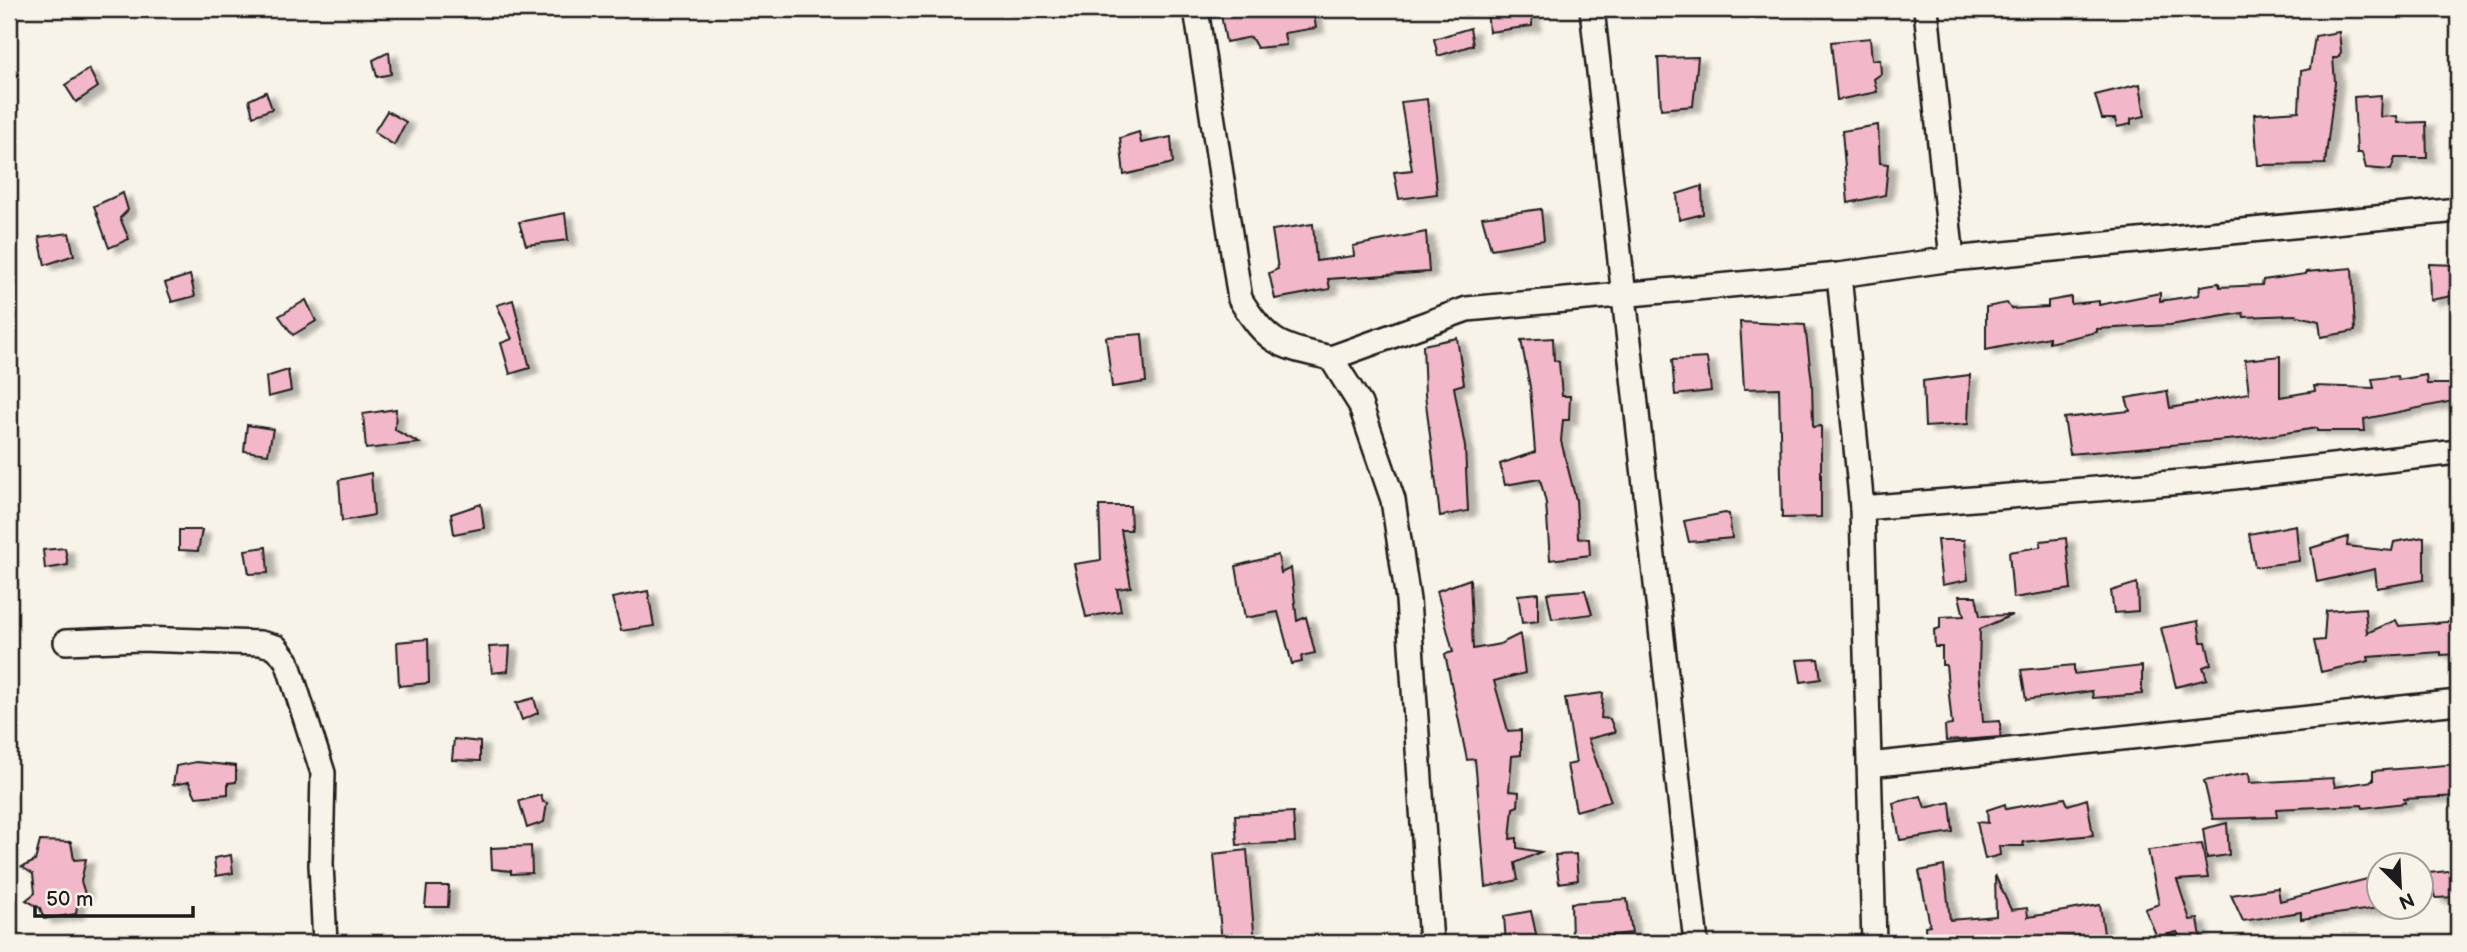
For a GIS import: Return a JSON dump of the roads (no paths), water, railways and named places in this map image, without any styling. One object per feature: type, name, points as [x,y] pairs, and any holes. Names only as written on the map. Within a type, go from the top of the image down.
[{"type":"street","points":[[1196,9],[1240,299],[1259,331],[1283,347],[1331,358],[1467,309],[1540,300],[1625,297],[1839,275],[1952,259],[2458,210]]},
{"type":"street","points":[[1592,9],[1696,943]]},
{"type":"street","points":[[1926,9],[1952,259]]},
{"type":"street","points":[[1839,275],[1862,508],[1874,943]]},
{"type":"street","points":[[1331,358],[1360,404],[1393,500],[1408,600],[1431,943]]},
{"type":"street","points":[[1862,508],[2207,480],[2458,452]]},
{"type":"street","points":[[66,642],[140,639],[260,643],[276,647],[287,661],[323,773],[321,864],[325,943]]},
{"type":"street","points":[[1869,765],[2458,702]]}]
